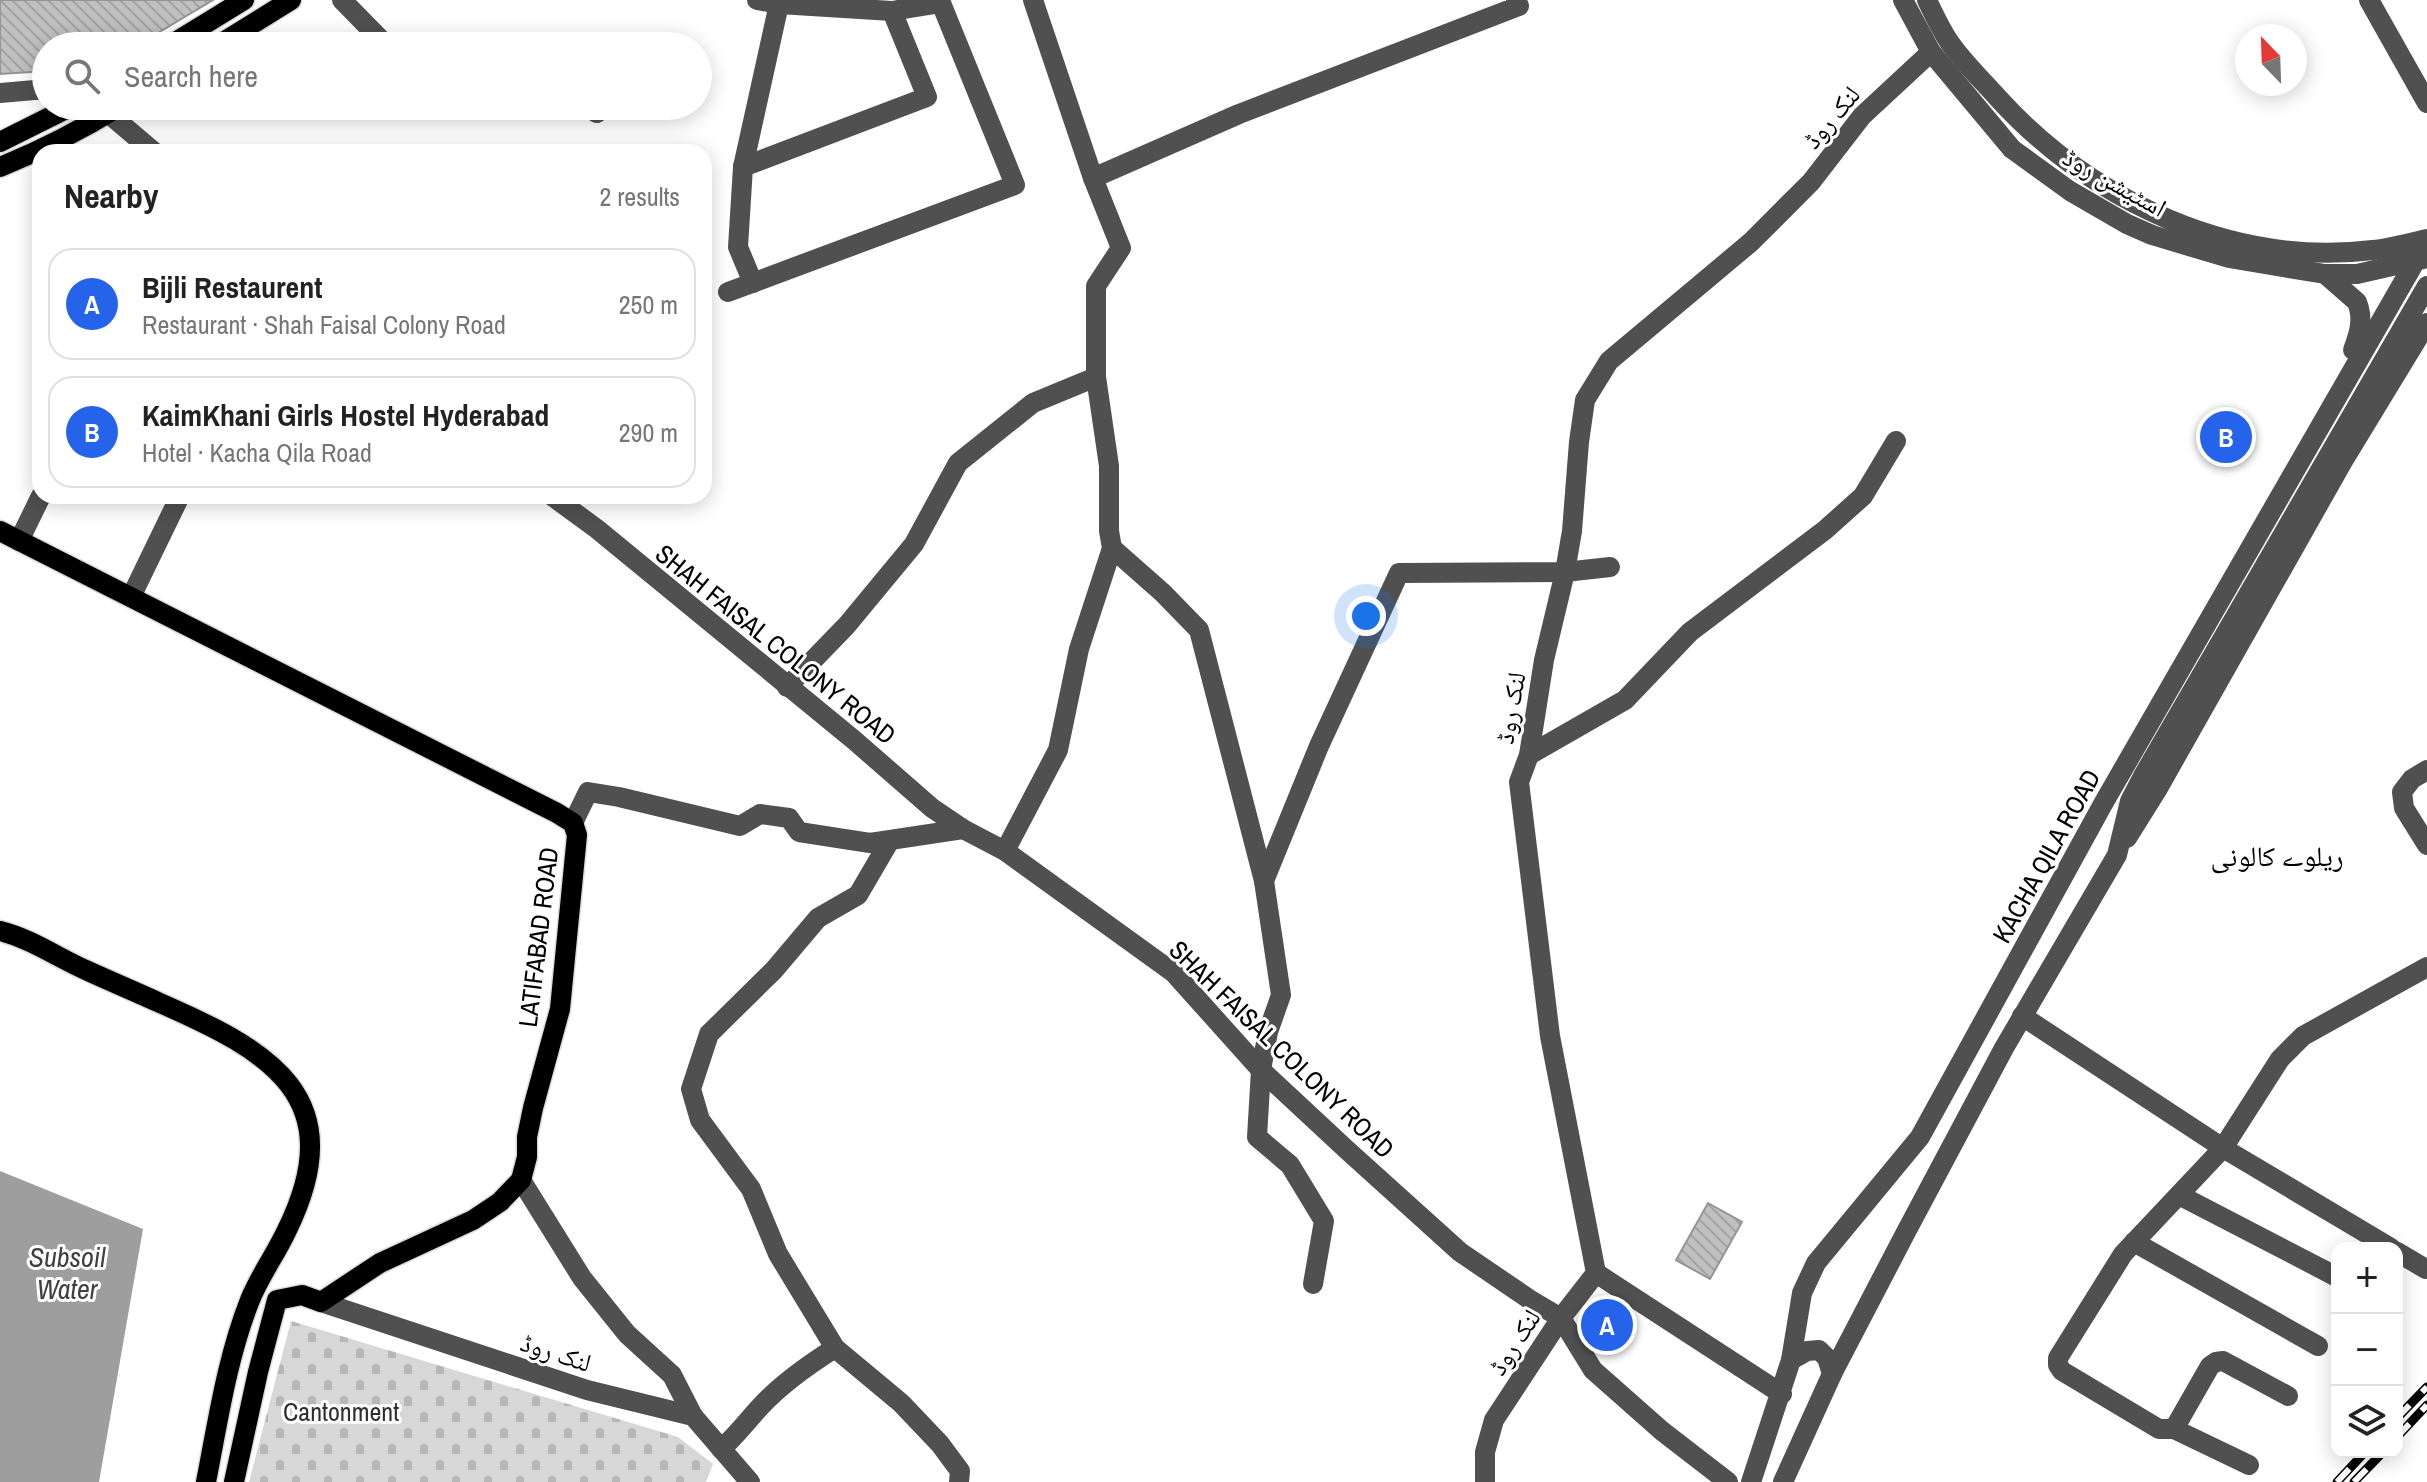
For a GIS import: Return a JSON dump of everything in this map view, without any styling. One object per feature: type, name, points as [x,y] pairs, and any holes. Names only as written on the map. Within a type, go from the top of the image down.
[{"type":"main road","points":[[192,32],[244,0]]},
{"type":"main road","points":[[240,32],[291,0]]},
{"type":"main road","points":[[0,142],[44,120]]},
{"type":"main road","points":[[52,144],[96,120]]},
{"type":"main road","points":[[0,167],[32,154]]},
{"type":"main road","name":"LATIFABAD ROAD","points":[[0,531],[573,823],[577,835],[560,1009],[533,1108],[521,1180]]},
{"type":"main road","points":[[0,931],[21,936],[86,971],[244,1043],[281,1075],[305,1112],[311,1142],[302,1191],[288,1230],[250,1300],[228,1370],[206,1482]]},
{"type":"main road","points":[[234,1482],[277,1300],[302,1295],[321,1302],[380,1263],[473,1220],[500,1202],[521,1180]]},
{"type":"street","points":[[342,0],[373,32]]},
{"type":"street","points":[[728,292],[1015,185],[941,1],[892,11],[757,0]]},
{"type":"street","points":[[1005,851],[1058,750],[1079,649],[1112,548],[1109,466],[1096,377],[1096,286],[1121,248],[1093,178],[1033,0]]},
{"type":"street","points":[[1093,178],[1239,114],[1519,6],[1516,0]]},
{"type":"street","name":"اسٹیشن روڈ","points":[[1903,0],[1931,52],[2012,149],[2070,191],[2127,224],[2152,235],[2229,258],[2325,274],[2357,274],[2421,260]]},
{"type":"street","name":"اسٹیشن روڈ","points":[[1927,0],[1943,32],[1962,59],[2036,137],[2083,173],[2149,211],[2219,238],[2282,249],[2361,251],[2427,240]]},
{"type":"street","points":[[2369,0],[2427,103]]},
{"type":"street","points":[[753,283],[738,247],[743,167],[779,4]]},
{"type":"street","points":[[743,167],[927,97],[892,11]]},
{"type":"street","name":"لنک روڈ","points":[[1485,1482],[1485,1452],[1494,1420],[1561,1318],[1596,1273],[1550,1036],[1519,782],[1529,755],[1544,660],[1565,572],[1585,400],[1609,361],[1751,242],[1811,182],[1862,116],[1931,52]]},
{"type":"street","points":[[0,93],[32,90]]},
{"type":"street","points":[[124,120],[146,144]]},
{"type":"street","name":"KACHA QILA ROAD","points":[[1751,1482],[1782,1394],[1802,1293],[1816,1263],[1920,1137],[2337,395],[2421,260],[2427,240]]},
{"type":"street","points":[[2325,274],[2357,302],[2361,314],[2356,344],[2337,395]]},
{"type":"street","points":[[2117,855],[2130,801],[2143,776],[2427,286]]},
{"type":"street","points":[[1783,1482],[1832,1374],[2022,1016],[2157,790],[2335,474],[2427,323]]},
{"type":"street","points":[[787,687],[847,625],[914,544],[958,463],[1033,403],[1096,377]]},
{"type":"street","points":[[1529,755],[1625,700],[1690,632],[1825,530],[1863,496],[1896,441]]},
{"type":"street","points":[[19,541],[37,504]]},
{"type":"street","points":[[131,597],[176,504]]},
{"type":"street","name":"SHAH FAISAL COLONY ROAD","points":[[563,504],[854,740],[932,808],[1005,851],[1174,973],[1261,1070],[1460,1252],[1561,1318],[1593,1370],[1662,1431],[1728,1482]]},
{"type":"street","points":[[1112,548],[1199,630],[1264,881],[1281,995],[1268,1032],[1261,1070],[1257,1137],[1290,1165],[1324,1221],[1313,1284]]},
{"type":"street","points":[[1264,881],[1319,746],[1399,573],[1565,572],[1610,567]]},
{"type":"street","points":[[2427,770],[2412,779],[2402,792],[2404,808],[2427,845]]},
{"type":"street","points":[[573,823],[588,792],[740,826],[760,814],[789,818],[799,832],[870,843],[963,829]]},
{"type":"street","points":[[2082,844],[2130,801]]},
{"type":"street","points":[[889,842],[858,895],[818,918],[774,970],[709,1034],[691,1089],[700,1120],[751,1189],[778,1254],[835,1348],[901,1403],[940,1444],[960,1471],[959,1482]]},
{"type":"street","points":[[2249,1465],[2174,1429],[2159,1429],[2062,1371],[2058,1358],[2123,1254],[2223,1148],[2280,1059],[2303,1036],[2427,967]]},
{"type":"street","points":[[2022,1016],[2223,1148],[2381,1242]]},
{"type":"street","points":[[521,1180],[582,1278],[627,1334],[672,1375],[693,1416],[750,1482]]},
{"type":"street","points":[[2179,1195],[2331,1274]]},
{"type":"street","points":[[2134,1242],[2318,1346]]},
{"type":"street","points":[[2403,1256],[2426,1269]]},
{"type":"street","points":[[1596,1273],[1782,1394]]},
{"type":"street","name":"لنک روڈ","points":[[321,1302],[587,1390],[693,1416]]},
{"type":"street","points":[[721,1449],[802,1368],[835,1348]]},
{"type":"street","points":[[1791,1360],[1807,1351],[1819,1350],[1827,1358],[1832,1374]]},
{"type":"street","points":[[2174,1429],[2210,1366],[2216,1362],[2223,1361],[2288,1396]]},
{"type":"green space","name":"Cantonment","points":[[291,1321],[678,1437],[713,1464],[706,1482],[249,1482]]},
{"type":"water","name":"Subsoil Water","points":[[0,1171],[143,1229],[99,1482],[0,1482]]},
{"type":"building","points":[[0,0],[213,0],[159,32],[32,32],[32,72],[0,74]]},
{"type":"building","points":[[1708,1203],[1742,1222],[1710,1279],[1676,1260]]},
{"type":"railway","points":[[2403,1412],[2427,1387]]},
{"type":"railway","points":[[2403,1431],[2427,1405]]},
{"type":"railway","points":[[2337,1482],[2359,1458]]},
{"type":"railway","points":[[2354,1482],[2377,1458]]},
{"type":"place","name":"KaimKhani Girls Hostel Hyderabad","points":[[2226,437]]},
{"type":"place","name":"Bijli Restaurent","points":[[1607,1325]]},
{"type":"district","name":"ریلوے کالونی","points":[[2277,856]]}]
